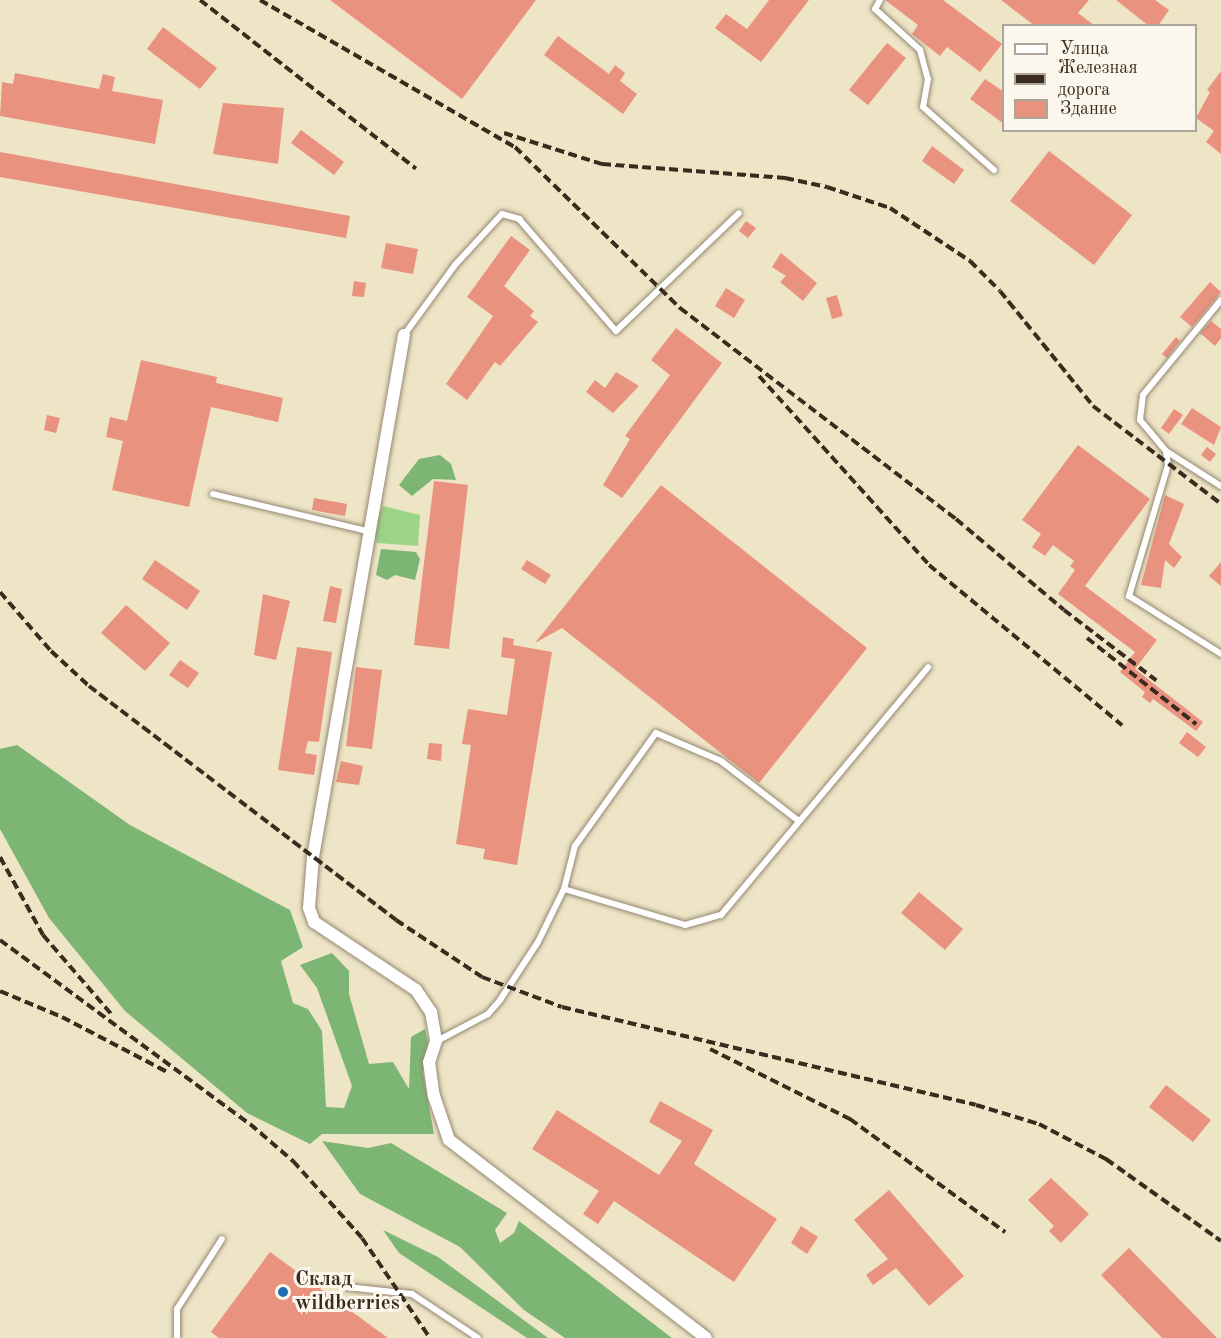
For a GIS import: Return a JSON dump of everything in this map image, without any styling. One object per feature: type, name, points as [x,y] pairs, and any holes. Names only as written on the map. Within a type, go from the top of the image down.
[{"type":"street","points":[[404,335],[367,531],[313,857],[309,908],[314,922],[416,990],[431,1012],[436,1041],[429,1062],[434,1096],[449,1140],[706,1338]]},
{"type":"lane","points":[[880,0],[875,9],[920,50],[928,80],[923,107],[994,170]]},
{"type":"lane","points":[[404,335],[455,265],[502,214],[519,219],[616,331],[739,213]]},
{"type":"lane","points":[[1221,300],[1143,395],[1140,420],[1166,451],[1221,486]]},
{"type":"lane","points":[[1166,451],[1166,483],[1150,518],[1129,596],[1221,654]]},
{"type":"lane","points":[[213,494],[367,531]]},
{"type":"lane","points":[[564,889],[685,925],[721,915],[928,667]]},
{"type":"lane","points":[[436,1041],[494,1009],[538,942],[564,889],[575,846],[656,733],[721,762],[799,821]]},
{"type":"lane","points":[[177,1338],[177,1309],[222,1239]]},
{"type":"lane","points":[[347,1287],[412,1294],[478,1338]]},
{"type":"green space","points":[[440,455],[451,464],[456,480],[433,479],[412,496],[399,485],[419,459]]},
{"type":"green space","points":[[383,506],[420,515],[418,546],[377,543],[372,533]]},
{"type":"green space","points":[[381,549],[416,552],[420,559],[415,580],[395,575],[387,580],[376,575]]},
{"type":"green space","points":[[17,745],[130,825],[290,910],[303,947],[281,961],[293,1003],[308,1009],[322,1031],[326,1107],[344,1108],[352,1086],[317,988],[300,965],[332,953],[349,971],[349,994],[369,1064],[393,1062],[409,1089],[411,1037],[425,1029],[429,1049],[423,1073],[434,1134],[322,1134],[310,1144],[247,1113],[125,1011],[49,918],[0,829],[0,749]]},
{"type":"green space","points":[[322,1141],[368,1148],[391,1143],[507,1213],[495,1230],[500,1243],[514,1233],[519,1221],[672,1338],[565,1338],[524,1310],[460,1247],[360,1194]]},
{"type":"green space","points":[[383,1230],[438,1257],[548,1338],[527,1338],[399,1253]]},
{"type":"building","points":[[330,0],[536,0],[462,99]]},
{"type":"building","points":[[769,0],[809,0],[761,62],[715,28],[726,14],[747,29]]},
{"type":"building","points":[[885,0],[943,0],[1002,44],[980,72],[947,47],[940,56],[912,34],[918,25]]},
{"type":"building","points":[[1001,0],[1089,0],[1078,13],[1092,24],[1032,24]]},
{"type":"building","points":[[1116,0],[1155,0],[1169,10],[1159,24],[1146,24]]},
{"type":"building","points":[[163,27],[217,68],[200,89],[147,49]]},
{"type":"building","points":[[558,36],[609,74],[615,65],[625,73],[620,81],[637,94],[623,114],[544,55]]},
{"type":"building","points":[[887,43],[906,58],[868,105],[849,90]]},
{"type":"building","points":[[1221,71],[1221,154],[1206,142],[1214,131],[1197,119],[1210,92],[1207,90]]},
{"type":"building","points":[[15,73],[99,89],[103,74],[115,77],[112,91],[163,100],[155,144],[0,116],[2,82],[13,84]]},
{"type":"building","points":[[985,79],[1002,91],[1002,123],[970,99]]},
{"type":"building","points":[[223,103],[284,108],[278,164],[213,154]]},
{"type":"building","points":[[301,130],[344,162],[334,175],[291,143]]},
{"type":"building","points":[[932,146],[964,170],[954,184],[922,161]]},
{"type":"building","points":[[1049,151],[1132,215],[1094,265],[1010,201]]},
{"type":"building","points":[[0,152],[350,216],[346,238],[0,177]]},
{"type":"building","points":[[746,221],[756,228],[748,238],[739,231]]},
{"type":"building","points":[[511,236],[530,250],[504,286],[534,311],[530,316],[538,322],[500,366],[495,362],[467,400],[446,384],[493,316],[467,297]]},
{"type":"building","points":[[386,243],[418,249],[413,274],[381,268]]},
{"type":"building","points":[[781,253],[817,283],[803,301],[780,282],[786,276],[772,267]]},
{"type":"building","points":[[354,281],[366,283],[364,297],[352,296]]},
{"type":"building","points":[[1210,282],[1221,292],[1192,327],[1180,317]]},
{"type":"building","points":[[726,288],[745,300],[734,318],[715,306]]},
{"type":"building","points":[[837,295],[843,316],[832,319],[826,298]]},
{"type":"building","points":[[1211,321],[1221,329],[1221,338],[1215,346],[1200,333]]},
{"type":"building","points":[[676,328],[722,363],[622,498],[603,485],[630,439],[625,436],[670,375],[651,360]]},
{"type":"building","points":[[1176,337],[1180,341],[1167,358],[1162,354]]},
{"type":"building","points":[[141,360],[217,377],[216,383],[283,398],[278,422],[211,407],[189,507],[112,490],[123,441],[106,437],[110,417],[127,421]]},
{"type":"building","points":[[616,372],[639,386],[613,413],[586,392],[595,380],[605,388]]},
{"type":"building","points":[[1192,408],[1221,427],[1214,445],[1181,424]]},
{"type":"building","points":[[1174,409],[1183,415],[1169,434],[1161,428]]},
{"type":"building","points":[[47,415],[60,418],[56,433],[44,430]]},
{"type":"building","points":[[1078,445],[1150,499],[1085,586],[1157,640],[1135,669],[1203,722],[1196,731],[1153,699],[1150,703],[1142,697],[1145,692],[1120,672],[1135,652],[1058,594],[1075,570],[1070,566],[1074,561],[1053,545],[1045,556],[1032,547],[1041,534],[1022,520]]},
{"type":"building","points":[[1207,447],[1216,454],[1210,462],[1201,455]]},
{"type":"building","points":[[434,481],[468,485],[449,649],[414,645]]},
{"type":"building","points":[[661,485],[867,648],[759,783],[562,628],[535,643]]},
{"type":"building","points":[[1165,495],[1184,504],[1169,544],[1182,557],[1174,568],[1165,560],[1161,588],[1141,585]]},
{"type":"building","points":[[314,498],[347,504],[345,516],[312,510]]},
{"type":"building","points":[[155,560],[200,591],[187,610],[142,579]]},
{"type":"building","points":[[527,560],[551,575],[545,584],[521,569]]},
{"type":"building","points":[[1221,562],[1221,586],[1209,576]]},
{"type":"building","points":[[330,586],[342,589],[336,623],[323,621]]},
{"type":"building","points":[[263,594],[290,601],[276,660],[254,655]]},
{"type":"building","points":[[126,605],[170,643],[145,671],[101,633]]},
{"type":"building","points":[[503,637],[514,639],[513,645],[552,652],[517,865],[483,859],[485,849],[456,844],[471,745],[462,744],[468,709],[507,715],[515,659],[501,657]]},
{"type":"building","points":[[297,647],[332,652],[319,742],[308,741],[305,753],[317,755],[314,775],[278,770]]},
{"type":"building","points":[[180,660],[199,673],[188,688],[169,675]]},
{"type":"building","points":[[356,667],[382,670],[372,749],[346,746]]},
{"type":"building","points":[[1187,732],[1206,747],[1198,757],[1179,743]]},
{"type":"building","points":[[429,743],[442,744],[441,761],[427,759]]},
{"type":"building","points":[[341,761],[363,766],[359,785],[336,782]]},
{"type":"building","points":[[919,892],[963,929],[945,950],[901,913]]},
{"type":"building","points":[[1166,1085],[1211,1120],[1193,1142],[1149,1107]]},
{"type":"building","points":[[660,1101],[713,1130],[694,1164],[777,1219],[734,1282],[614,1201],[598,1224],[583,1214],[599,1191],[532,1149],[557,1110],[659,1175],[682,1141],[649,1122]]},
{"type":"building","points":[[1051,1178],[1089,1214],[1061,1243],[1049,1231],[1054,1226],[1028,1200]]},
{"type":"building","points":[[889,1190],[964,1276],[929,1306],[896,1268],[873,1285],[866,1275],[888,1259],[854,1220]]},
{"type":"building","points":[[801,1226],[818,1237],[807,1254],[791,1243]]},
{"type":"building","points":[[1129,1248],[1217,1338],[1162,1338],[1101,1275]]},
{"type":"building","name":"Склад wildberries","points":[[270,1252],[388,1338],[219,1338],[211,1332]]},
{"type":"railway","points":[[200,0],[416,169]]},
{"type":"railway","points":[[260,0],[515,147],[680,308],[956,519],[1064,610],[1156,680]]},
{"type":"railway","points":[[504,133],[602,164],[785,178],[827,187],[890,208],[970,261],[1000,291],[1093,406],[1221,504]]},
{"type":"railway","points":[[759,376],[929,565],[1122,725]]},
{"type":"railway","points":[[0,592],[51,651],[89,686],[396,920],[482,977],[562,1007],[976,1105],[1039,1124],[1106,1159],[1221,1241]]},
{"type":"railway","points":[[1087,638],[1196,724]]},
{"type":"railway","points":[[0,857],[43,935],[112,1015]]},
{"type":"railway","points":[[0,940],[250,1124],[293,1161],[362,1238],[430,1338]]},
{"type":"railway","points":[[0,991],[62,1017],[167,1072]]},
{"type":"railway","points":[[710,1049],[850,1119],[1005,1232]]},
{"type":"place","name":"Склад wildberries","points":[[283,1292]]}]
